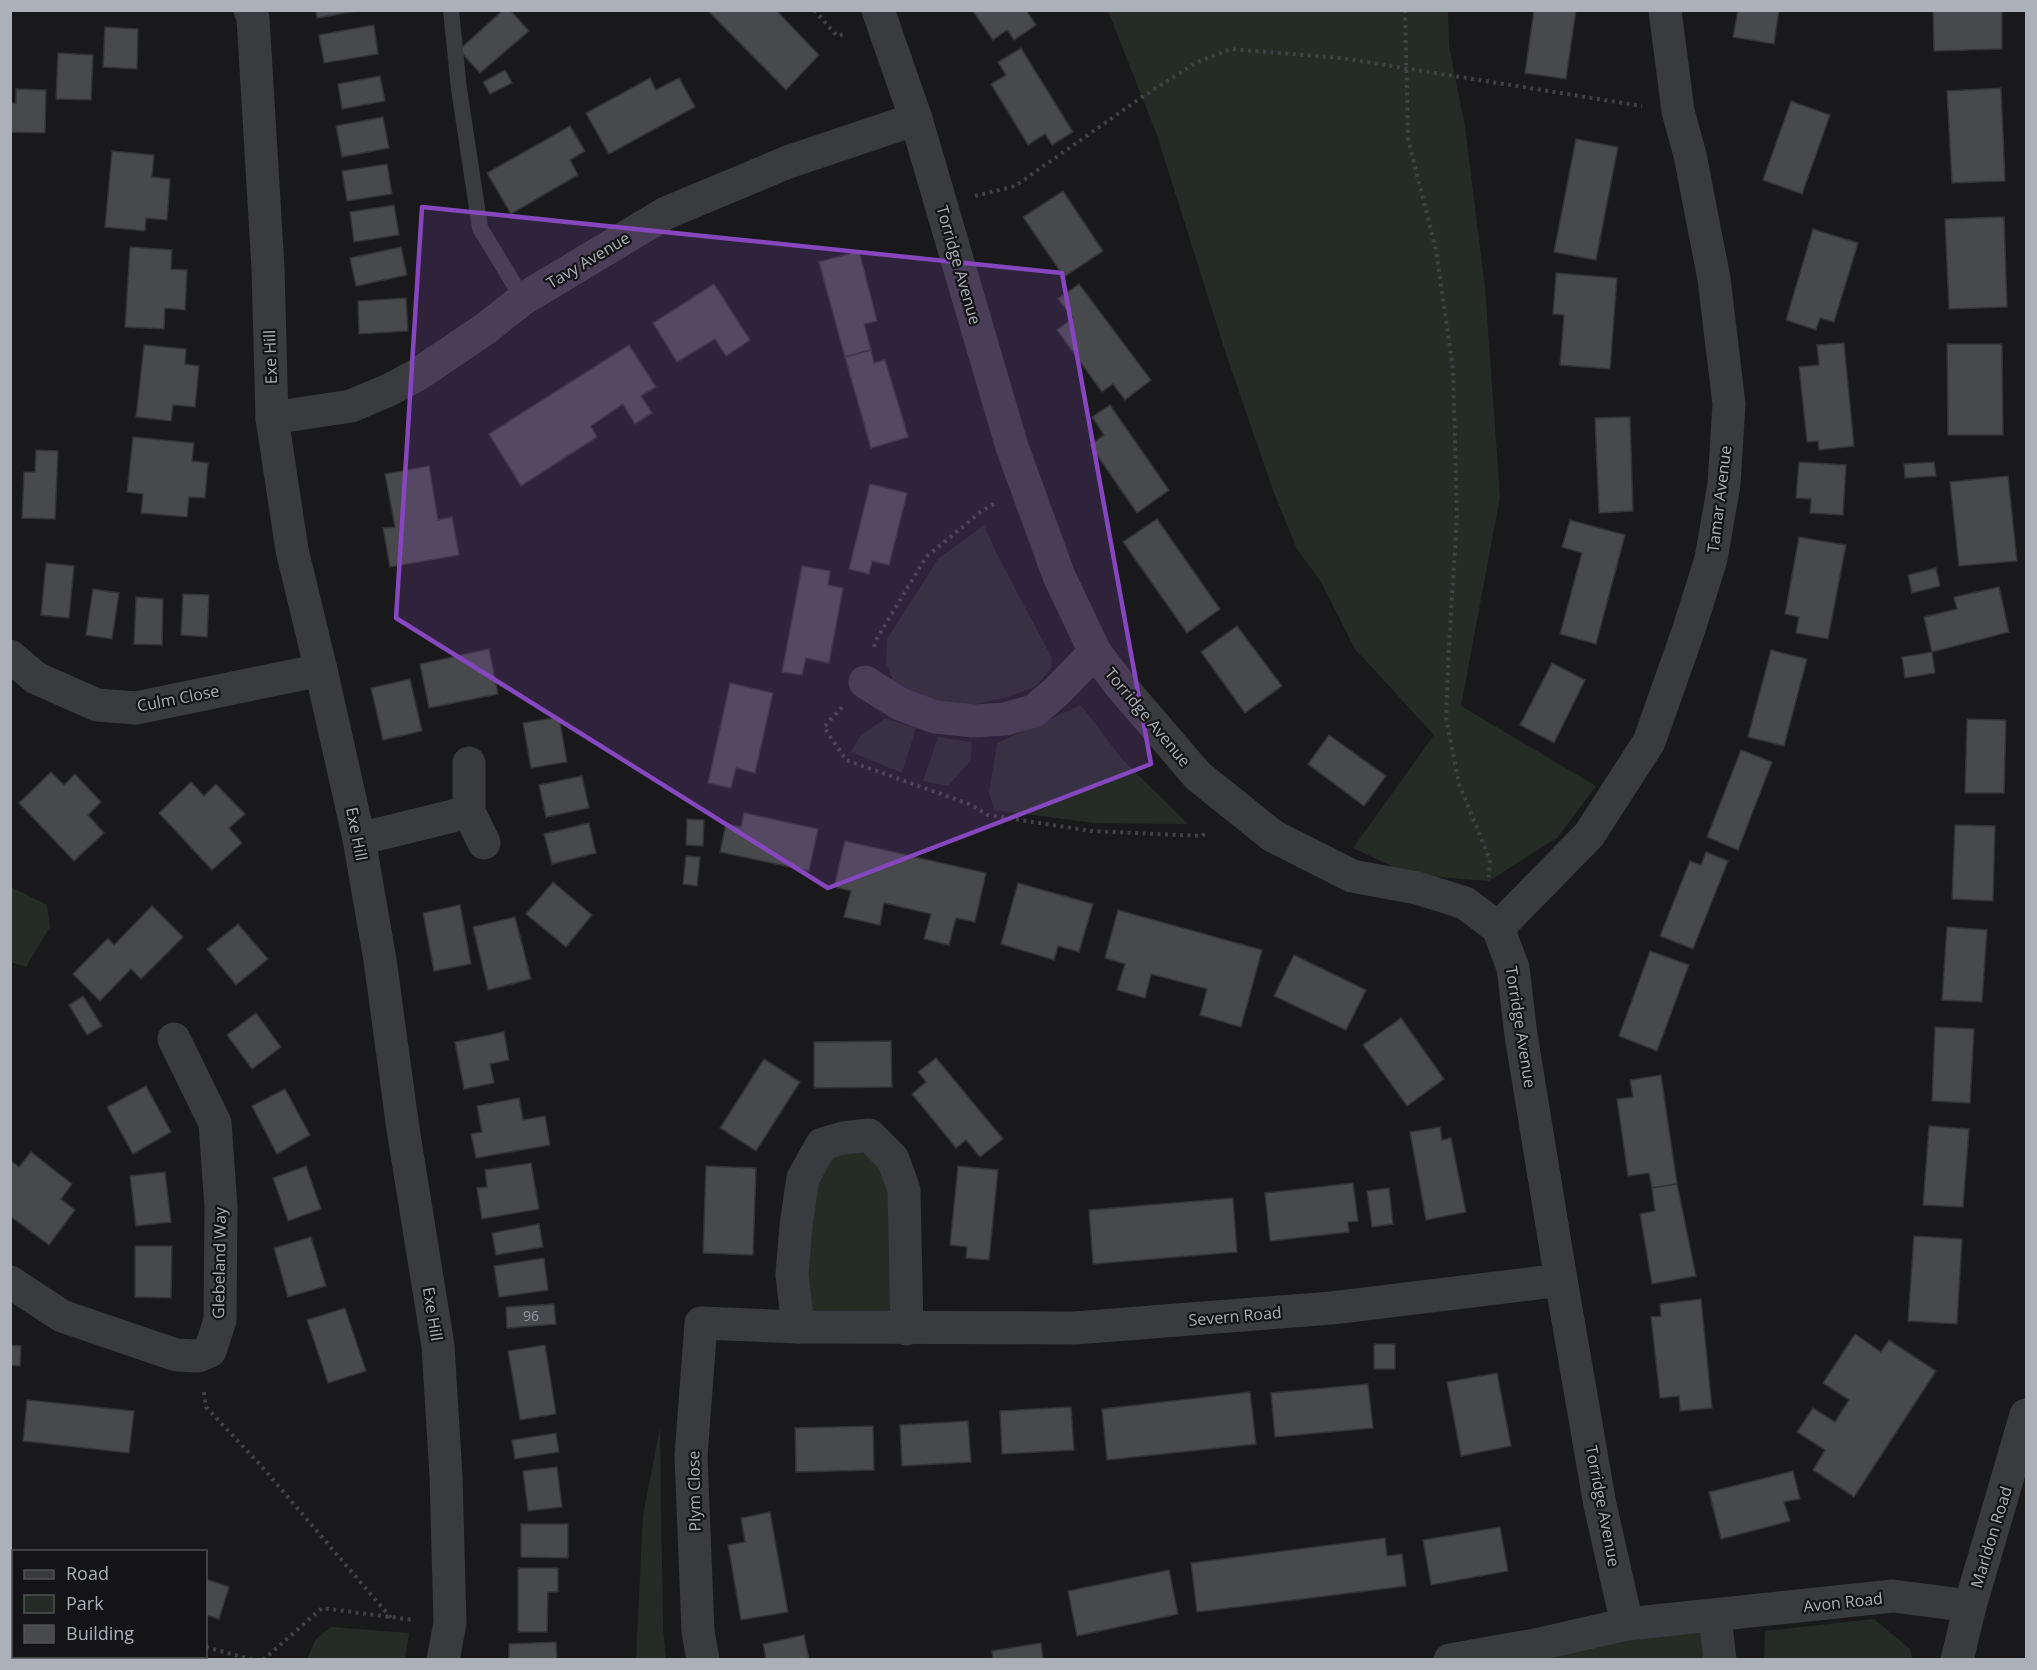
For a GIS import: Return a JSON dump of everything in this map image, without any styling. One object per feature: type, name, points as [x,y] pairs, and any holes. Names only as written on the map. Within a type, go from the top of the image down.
[{"type":"street","name":"Exe Hill","points":[[250,10],[253,18],[268,268],[272,418],[292,550],[358,840],[380,960],[438,1346],[446,1476],[450,1623],[443,1659]]},
{"type":"street","name":"Torridge Avenue","points":[[878,10],[916,119],[1012,447],[1059,576],[1095,652],[1120,685],[1198,776],[1273,836],[1352,876],[1417,888],[1464,903],[1498,928],[1513,968],[1521,1035],[1600,1505],[1627,1624]]},
{"type":"street","name":"Tamar Avenue","points":[[1498,928],[1589,835],[1649,742],[1711,559],[1724,484],[1729,404],[1714,279],[1690,155],[1678,111],[1665,10]]},
{"type":"street","name":"Tavy Avenue","points":[[272,418],[351,406],[389,390],[426,369],[485,329],[523,299],[666,213],[788,162],[916,119]]},
{"type":"street","name":"Torridge Avenue","points":[[865,682],[900,704],[935,717],[974,721],[1005,719],[1034,711],[1095,652]]},
{"type":"street","name":"Culm Close","points":[[10,656],[36,678],[97,705],[136,708],[321,670]]},
{"type":"street","points":[[469,763],[470,812],[484,843]]},
{"type":"street","points":[[358,840],[470,812]]},
{"type":"street","name":"Glebeland Way","points":[[174,1039],[215,1123],[221,1207],[220,1320],[210,1351],[198,1356]]},
{"type":"street","points":[[798,1327],[792,1275],[802,1178],[822,1144],[843,1138],[869,1135],[893,1159],[904,1190],[907,1329]]},
{"type":"street","name":"Severn Road","points":[[701,1323],[907,1329],[1075,1328],[1332,1308],[1561,1280]]},
{"type":"street","points":[[10,1282],[62,1316],[176,1355],[198,1356]]},
{"type":"street","name":"Plym Close","points":[[701,1323],[692,1456],[698,1631],[703,1659]]},
{"type":"street","name":"Marldon Road","points":[[1957,1659],[1970,1606],[2026,1415]]},
{"type":"street","name":"Avon Road","points":[[1450,1659],[1535,1652],[1627,1624],[1893,1596],[1970,1606]]},
{"type":"street","points":[[1715,1616],[1720,1659]]},
{"type":"lane","points":[[451,10],[459,89],[480,228],[523,299]]},
{"type":"path","points":[[1405,10],[1408,139],[1436,250],[1453,369],[1457,516],[1446,718],[1459,784],[1490,860],[1489,881],[1498,928]]},
{"type":"path","points":[[941,204],[1015,186],[1142,97],[1197,62],[1230,49],[1341,58],[1678,111]]},
{"type":"path","points":[[198,1356],[206,1407],[264,1469],[391,1618],[322,1608],[263,1659]]},
{"type":"path","points":[[207,1647],[254,1659]]},
{"type":"highlighted area","points":[[422,207],[1062,273],[1151,764],[828,888],[396,618]]},
{"type":"green space","points":[[1108,11],[1448,11],[1449,45],[1465,127],[1485,288],[1500,497],[1461,706],[1596,786],[1557,838],[1489,881],[1411,875],[1353,848],[1434,735],[1355,649],[1321,582],[1297,549],[1274,493],[1226,354],[1157,135]]},
{"type":"green space","points":[[984,525],[1052,658],[1051,668],[1036,686],[1009,697],[971,705],[926,700],[894,683],[886,662],[887,639],[938,559]]},
{"type":"green space","points":[[1081,705],[1122,759],[1188,824],[1094,823],[994,810],[989,792],[997,743]]},
{"type":"green space","points":[[885,718],[916,728],[902,773],[851,752],[860,736]]},
{"type":"green space","points":[[938,737],[972,742],[971,760],[948,786],[923,781]]},
{"type":"green space","points":[[11,887],[47,905],[50,927],[26,967],[11,962]]},
{"type":"green space","points":[[843,1138],[893,1159],[907,1329],[798,1327],[796,1225]]},
{"type":"green space","points":[[660,1428],[663,1628],[666,1659],[636,1659],[643,1515]]},
{"type":"green space","points":[[1715,1616],[1720,1659],[1536,1659]]},
{"type":"green space","points":[[1874,1619],[1910,1649],[1912,1659],[1764,1659],[1765,1631]]},
{"type":"green space","points":[[331,1627],[409,1633],[405,1659],[307,1659],[316,1639]]},
{"type":"building","points":[[316,10],[362,10],[317,18]]},
{"type":"building","points":[[503,10],[510,10],[529,31],[480,73],[459,50]]},
{"type":"building","points":[[705,10],[776,10],[819,55],[786,90]]},
{"type":"building","points":[[972,10],[1026,10],[1036,25],[1014,40],[1007,30],[993,40]]},
{"type":"building","points":[[1534,10],[1576,10],[1566,79],[1525,73]]},
{"type":"building","points":[[1738,10],[1779,10],[1774,44],[1733,37]]},
{"type":"building","points":[[1933,10],[2002,10],[2002,49],[1934,51]]},
{"type":"building","points":[[374,25],[378,54],[324,63],[319,35]]},
{"type":"building","points":[[105,27],[138,29],[137,69],[103,67]]},
{"type":"building","points":[[1021,48],[1073,132],[1052,145],[1045,134],[1028,145],[991,84],[1006,75],[998,62]]},
{"type":"building","points":[[58,53],[93,55],[91,100],[56,99]]},
{"type":"building","points":[[505,70],[512,83],[490,94],[483,82]]},
{"type":"building","points":[[380,76],[385,101],[342,109],[338,84]]},
{"type":"building","points":[[650,78],[656,90],[679,78],[695,107],[609,154],[586,113]]},
{"type":"building","points":[[2001,88],[2005,181],[1952,183],[1947,91]]},
{"type":"building","points":[[16,89],[46,90],[45,133],[10,132],[10,103],[16,103]]},
{"type":"building","points":[[1791,101],[1830,115],[1802,194],[1763,180]]},
{"type":"building","points":[[383,117],[389,148],[342,157],[336,126]]},
{"type":"building","points":[[570,126],[585,151],[570,160],[578,175],[511,214],[487,173]]},
{"type":"building","points":[[1576,139],[1618,147],[1596,260],[1554,252]]},
{"type":"building","points":[[112,151],[154,155],[152,177],[170,179],[167,220],[146,218],[145,231],[105,227]]},
{"type":"building","points":[[387,164],[392,194],[347,201],[342,171]]},
{"type":"building","points":[[1063,191],[1103,251],[1064,277],[1023,217]]},
{"type":"building","points":[[394,205],[399,235],[354,242],[350,212]]},
{"type":"building","points":[[2004,217],[2007,307],[1949,309],[1945,219]]},
{"type":"building","points":[[1813,229],[1858,243],[1834,322],[1820,318],[1816,330],[1786,320]]},
{"type":"building","points":[[130,247],[172,250],[171,269],[187,270],[185,310],[165,308],[164,329],[125,327]]},
{"type":"building","points":[[401,247],[407,275],[356,286],[350,258]]},
{"type":"building","points":[[859,251],[877,321],[864,324],[871,350],[845,357],[819,262]]},
{"type":"building","points":[[1556,273],[1617,278],[1610,369],[1560,365],[1564,315],[1553,314]]},
{"type":"building","points":[[714,284],[750,340],[726,356],[715,339],[677,362],[653,323]]},
{"type":"building","points":[[1079,284],[1151,380],[1125,400],[1113,384],[1102,392],[1057,330],[1073,318],[1058,299]]},
{"type":"building","points":[[406,298],[408,331],[359,334],[358,301]]},
{"type":"building","points":[[1844,343],[1854,446],[1819,450],[1818,441],[1807,442],[1799,367],[1819,365],[1817,345]]},
{"type":"building","points":[[1947,344],[2002,344],[2003,435],[1948,435]]},
{"type":"building","points":[[144,345],[186,349],[185,364],[199,366],[195,407],[173,405],[171,421],[136,417]]},
{"type":"building","points":[[629,345],[656,387],[641,396],[652,413],[635,424],[623,404],[591,426],[597,437],[521,486],[489,434]]},
{"type":"building","points":[[871,350],[874,363],[885,360],[908,437],[871,448],[845,357]]},
{"type":"building","points":[[1110,405],[1169,490],[1137,513],[1090,445],[1104,435],[1092,417]]},
{"type":"building","points":[[1630,417],[1633,511],[1599,513],[1595,418]]},
{"type":"building","points":[[133,437],[194,443],[192,461],[208,463],[205,498],[189,497],[187,517],[141,513],[143,494],[127,492]]},
{"type":"building","points":[[36,450],[58,451],[55,519],[22,518],[24,472],[35,472]]},
{"type":"building","points":[[1799,462],[1846,465],[1843,515],[1810,513],[1811,499],[1796,498]]},
{"type":"building","points":[[1934,462],[1936,476],[1905,478],[1904,464]]},
{"type":"building","points":[[429,466],[438,520],[452,517],[459,555],[390,567],[383,528],[395,527],[385,474]]},
{"type":"building","points":[[2008,476],[2017,561],[1959,566],[1950,482]]},
{"type":"building","points":[[870,484],[907,493],[889,565],[872,561],[869,574],[849,569]]},
{"type":"building","points":[[1157,519],[1220,609],[1187,633],[1123,542]]},
{"type":"building","points":[[1570,520],[1625,535],[1596,644],[1560,634],[1582,553],[1562,547]]},
{"type":"building","points":[[1799,537],[1846,545],[1828,639],[1796,633],[1799,617],[1785,614]]},
{"type":"building","points":[[46,563],[74,566],[69,618],[41,615]]},
{"type":"building","points":[[802,566],[830,571],[828,585],[843,588],[829,663],[806,658],[802,675],[782,672]]},
{"type":"building","points":[[1936,568],[1940,586],[1912,593],[1908,575]]},
{"type":"building","points":[[1999,587],[2009,632],[1932,652],[1924,617],[1957,609],[1954,597]]},
{"type":"building","points":[[93,589],[119,593],[112,639],[86,635]]},
{"type":"building","points":[[183,594],[209,595],[207,637],[181,635]]},
{"type":"building","points":[[136,597],[163,599],[162,645],[134,644]]},
{"type":"building","points":[[1237,626],[1282,686],[1245,713],[1201,652]]},
{"type":"building","points":[[489,649],[498,694],[429,708],[420,664]]},
{"type":"building","points":[[1771,650],[1807,659],[1784,746],[1748,737]]},
{"type":"building","points":[[1932,652],[1935,673],[1905,678],[1902,657]]},
{"type":"building","points":[[1552,663],[1585,680],[1554,743],[1520,725]]},
{"type":"building","points":[[410,679],[422,731],[383,740],[371,688]]},
{"type":"building","points":[[730,683],[773,693],[755,773],[736,768],[731,788],[708,783]]},
{"type":"building","points":[[559,717],[567,762],[531,768],[523,723]]},
{"type":"building","points":[[1967,719],[2006,720],[2004,793],[1965,793]]},
{"type":"building","points":[[1329,735],[1386,776],[1364,806],[1308,764]]},
{"type":"building","points":[[1741,750],[1772,762],[1738,850],[1707,837]]},
{"type":"building","points":[[51,772],[64,785],[75,774],[101,802],[88,815],[104,833],[74,861],[19,803]]},
{"type":"building","points":[[582,776],[589,808],[546,817],[539,785]]},
{"type":"building","points":[[191,782],[204,796],[216,784],[245,814],[229,828],[242,843],[212,870],[159,813]]},
{"type":"building","points":[[744,813],[818,829],[809,871],[720,852],[726,824],[741,827]]},
{"type":"building","points":[[687,819],[704,820],[703,846],[686,845]]},
{"type":"building","points":[[589,823],[596,853],[552,864],[544,834]]},
{"type":"building","points":[[1955,825],[1995,826],[1993,901],[1952,899]]},
{"type":"building","points":[[845,841],[986,873],[975,922],[956,918],[949,945],[924,939],[931,914],[884,903],[880,925],[844,917],[851,891],[834,887]]},
{"type":"building","points":[[1706,852],[1728,861],[1693,949],[1660,936],[1690,861],[1701,865]]},
{"type":"building","points":[[686,856],[700,857],[697,886],[683,884]]},
{"type":"building","points":[[553,882],[592,915],[566,947],[526,914]]},
{"type":"building","points":[[1018,883],[1093,904],[1079,952],[1058,946],[1054,960],[1001,944]]},
{"type":"building","points":[[460,905],[471,964],[434,971],[423,913]]},
{"type":"building","points":[[152,906],[183,937],[141,979],[131,969],[100,1001],[73,974],[108,938],[114,945]]},
{"type":"building","points":[[1118,910],[1262,950],[1241,1027],[1200,1015],[1207,989],[1151,974],[1145,998],[1117,990],[1125,964],[1105,958]]},
{"type":"building","points":[[515,917],[531,979],[488,990],[473,927]]},
{"type":"building","points":[[238,924],[268,959],[236,985],[207,949]]},
{"type":"building","points":[[1947,927],[1987,930],[1982,1002],[1942,1000]]},
{"type":"building","points":[[1650,951],[1689,965],[1657,1051],[1619,1036]]},
{"type":"building","points":[[1294,955],[1366,990],[1346,1030],[1274,996]]},
{"type":"building","points":[[83,996],[102,1026],[87,1035],[69,1005]]},
{"type":"building","points":[[256,1013],[281,1047],[252,1069],[227,1035]]},
{"type":"building","points":[[1401,1018],[1444,1079],[1407,1106],[1363,1045]]},
{"type":"building","points":[[1935,1027],[1974,1029],[1970,1103],[1932,1101]]},
{"type":"building","points":[[504,1032],[509,1060],[490,1064],[494,1083],[464,1089],[455,1042]]},
{"type":"building","points":[[891,1041],[892,1087],[814,1088],[814,1042]]},
{"type":"building","points":[[936,1058],[1003,1139],[980,1157],[966,1140],[956,1148],[912,1094],[926,1082],[918,1072]]},
{"type":"building","points":[[764,1059],[800,1082],[756,1151],[720,1128]]},
{"type":"building","points":[[1661,1075],[1677,1184],[1652,1188],[1649,1173],[1628,1176],[1617,1099],[1633,1097],[1630,1080]]},
{"type":"building","points":[[146,1086],[171,1132],[133,1154],[107,1107]]},
{"type":"building","points":[[285,1089],[310,1135],[277,1154],[252,1106]]},
{"type":"building","points":[[519,1098],[523,1120],[545,1116],[550,1145],[476,1158],[471,1134],[482,1132],[477,1106]]},
{"type":"building","points":[[1929,1126],[1969,1129],[1963,1207],[1923,1205]]},
{"type":"building","points":[[1440,1127],[1442,1140],[1451,1138],[1466,1212],[1426,1220],[1410,1132]]},
{"type":"building","points":[[31,1152],[72,1184],[61,1199],[75,1210],[49,1245],[10,1216],[10,1160],[19,1167]]},
{"type":"building","points":[[531,1163],[539,1209],[482,1219],[477,1188],[487,1187],[485,1170]]},
{"type":"building","points":[[306,1166],[321,1209],[288,1221],[273,1178]]},
{"type":"building","points":[[706,1166],[756,1168],[753,1255],[703,1253]]},
{"type":"building","points":[[958,1166],[998,1170],[989,1260],[966,1258],[967,1247],[950,1245]]},
{"type":"building","points":[[165,1172],[171,1222],[136,1226],[130,1176]]},
{"type":"building","points":[[1353,1183],[1358,1221],[1348,1222],[1349,1232],[1270,1241],[1265,1193]]},
{"type":"building","points":[[1677,1184],[1696,1276],[1652,1284],[1640,1214],[1655,1211],[1652,1188]]},
{"type":"building","points":[[1389,1188],[1393,1224],[1372,1227],[1367,1191]]},
{"type":"building","points":[[1233,1198],[1237,1252],[1093,1264],[1089,1210]]},
{"type":"building","points":[[539,1224],[543,1247],[496,1255],[492,1233]]},
{"type":"building","points":[[1914,1236],[1962,1239],[1957,1324],[1908,1321]]},
{"type":"building","points":[[311,1237],[326,1286],[288,1297],[274,1248]]},
{"type":"building","points":[[135,1246],[172,1246],[171,1298],[135,1297]]},
{"type":"building","points":[[544,1258],[548,1290],[499,1297],[494,1266]]},
{"type":"building","points":[[1701,1299],[1712,1408],[1680,1411],[1679,1396],[1660,1398],[1651,1317],[1661,1316],[1660,1304]]},
{"type":"building","points":[[554,1304],[556,1324],[507,1328],[506,1307]]},
{"type":"building","points":[[345,1308],[366,1371],[328,1383],[307,1320]]},
{"type":"building","points":[[1855,1334],[1881,1352],[1889,1340],[1936,1371],[1854,1497],[1813,1470],[1825,1450],[1797,1432],[1813,1408],[1835,1422],[1849,1400],[1823,1383]]},
{"type":"building","points":[[1374,1344],[1395,1344],[1395,1369],[1374,1369]]},
{"type":"building","points":[[10,1345],[21,1346],[20,1366],[10,1365]]},
{"type":"building","points":[[545,1345],[556,1414],[520,1420],[508,1351]]},
{"type":"building","points":[[1497,1373],[1511,1446],[1461,1456],[1447,1382]]},
{"type":"building","points":[[1368,1384],[1373,1428],[1275,1437],[1271,1393]]},
{"type":"building","points":[[1250,1392],[1256,1444],[1107,1460],[1102,1409]]},
{"type":"building","points":[[27,1400],[134,1411],[129,1453],[23,1441]]},
{"type":"building","points":[[1071,1407],[1074,1450],[1002,1454],[1000,1411]]},
{"type":"building","points":[[968,1421],[971,1462],[902,1466],[900,1425]]},
{"type":"building","points":[[873,1426],[874,1470],[796,1472],[795,1428]]},
{"type":"building","points":[[556,1433],[559,1452],[515,1459],[512,1440]]},
{"type":"building","points":[[557,1467],[562,1507],[528,1511],[523,1471]]},
{"type":"building","points":[[1793,1471],[1800,1499],[1784,1502],[1790,1521],[1721,1539],[1709,1492]]},
{"type":"building","points":[[770,1512],[788,1612],[741,1620],[728,1545],[745,1542],[741,1518]]},
{"type":"building","points":[[521,1524],[568,1524],[568,1558],[521,1557]]},
{"type":"building","points":[[1500,1527],[1508,1571],[1431,1585],[1423,1540]]},
{"type":"building","points":[[1385,1538],[1387,1556],[1402,1554],[1406,1586],[1197,1612],[1191,1563]]},
{"type":"building","points":[[518,1568],[558,1568],[558,1592],[548,1592],[547,1632],[518,1632]]},
{"type":"building","points":[[1169,1570],[1178,1614],[1077,1636],[1068,1591]]},
{"type":"building","points":[[207,1579],[229,1587],[219,1619],[207,1615]]},
{"type":"building","points":[[804,1635],[809,1660],[766,1660],[763,1644]]},
{"type":"building","points":[[556,1642],[557,1660],[509,1660],[509,1644]]},
{"type":"building","points":[[1041,1643],[1043,1660],[993,1660],[992,1651]]}]
